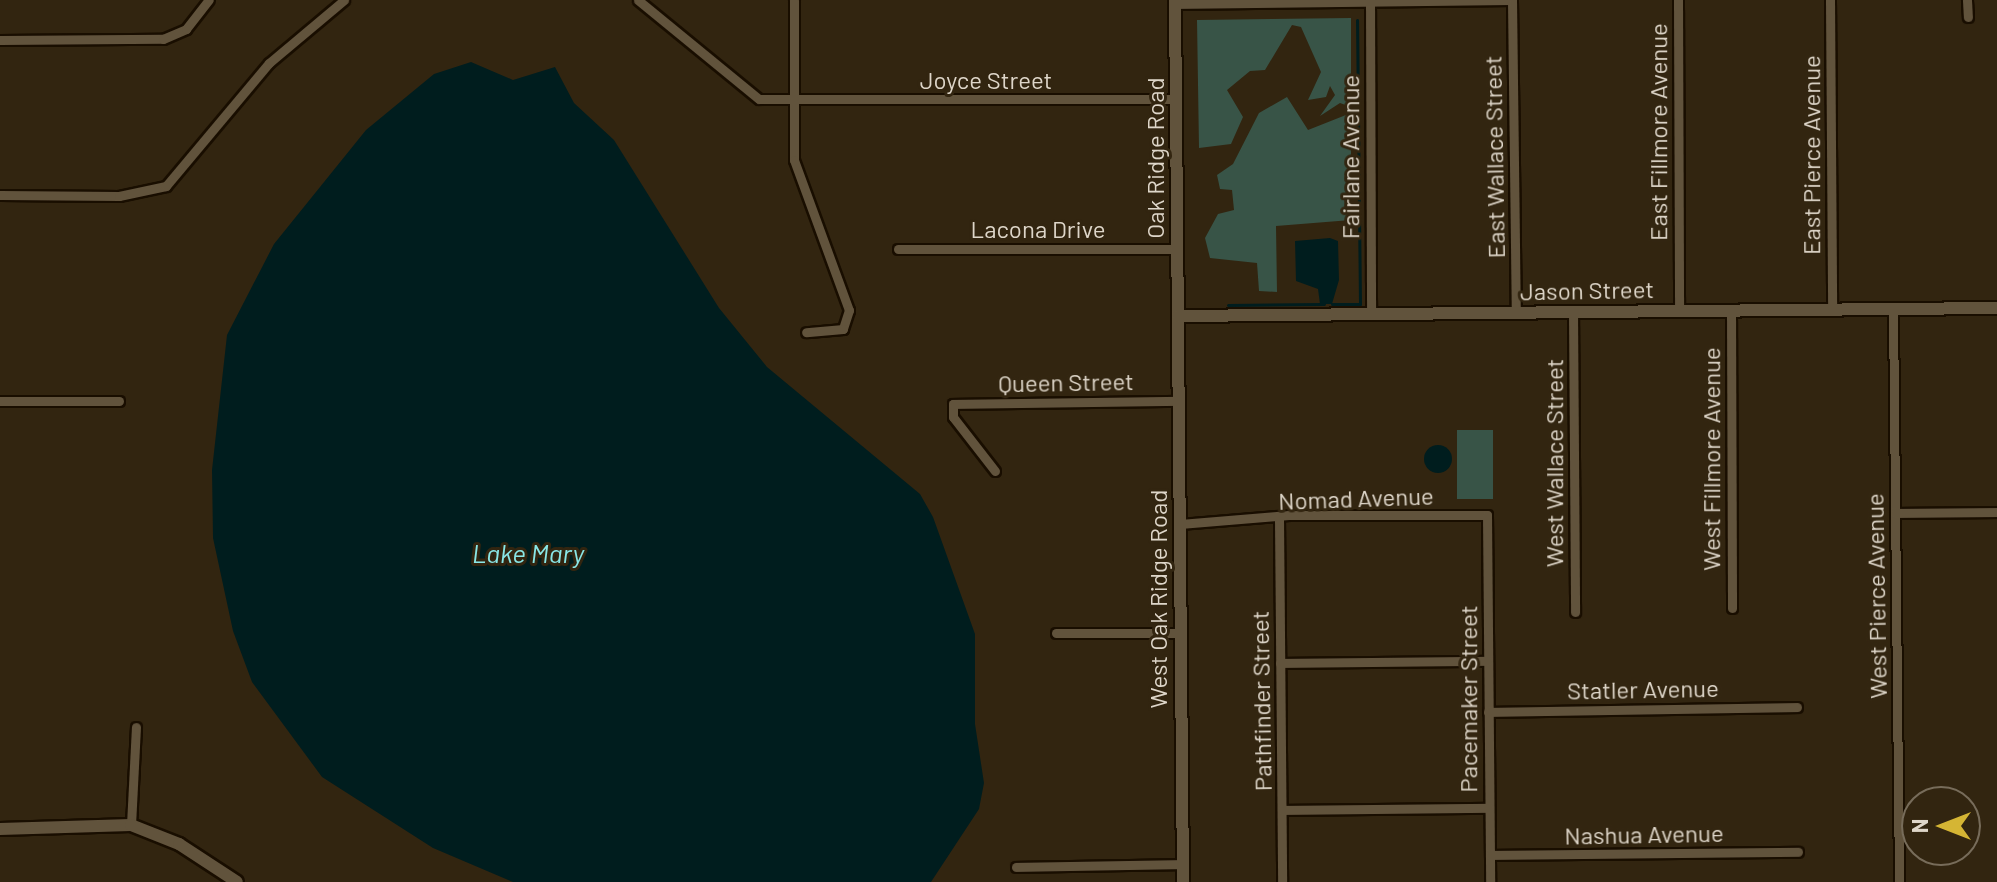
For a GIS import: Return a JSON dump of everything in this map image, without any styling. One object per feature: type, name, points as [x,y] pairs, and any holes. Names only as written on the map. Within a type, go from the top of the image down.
[{"type":"street","points":[[0,40],[163,39],[186,29],[209,0]]},
{"type":"street","points":[[0,195],[119,196],[166,186],[269,63],[344,0]]},
{"type":"street","name":"Joyce Street","points":[[638,0],[759,99],[1177,99]]},
{"type":"street","points":[[794,0],[794,160],[849,310],[843,329],[806,332]]},
{"type":"street","points":[[1175,2],[1509,0]]},
{"type":"street","name":"East Wallace Street","points":[[1509,0],[1516,313]]},
{"type":"street","name":"East Fillmore Avenue","points":[[1678,0],[1679,311]]},
{"type":"street","name":"East Pierce Avenue","points":[[1830,0],[1832,309]]},
{"type":"street","points":[[1967,0],[1968,17]]},
{"type":"street","name":"Fairlane Avenue","points":[[1370,1],[1371,314]]},
{"type":"street","name":"Oak Ridge Road","points":[[1175,2],[1178,316]]},
{"type":"street","name":"Lacona Drive","points":[[898,249],[1178,249]]},
{"type":"street","name":"Jason Street","points":[[1178,316],[1997,308]]},
{"type":"street","name":"West Fillmore Avenue","points":[[1731,310],[1732,608]]},
{"type":"street","name":"West Pierce Avenue","points":[[1893,310],[1899,882]]},
{"type":"street","name":"West Wallace Street","points":[[1573,312],[1575,612]]},
{"type":"street","name":"West Oak Ridge Road","points":[[1178,316],[1183,882]]},
{"type":"street","points":[[0,401],[119,401]]},
{"type":"street","name":"Queen Street","points":[[995,471],[953,417],[953,404],[1179,401]]},
{"type":"street","points":[[1895,513],[1997,512]]},
{"type":"street","name":"Nomad Avenue","points":[[1180,524],[1487,515]]},
{"type":"street","name":"Pacemaker Street","points":[[1487,515],[1490,882]]},
{"type":"street","name":"Pathfinder Street","points":[[1279,519],[1282,882]]},
{"type":"street","points":[[1056,633],[1180,633]]},
{"type":"street","points":[[1280,663],[1488,661]]},
{"type":"street","name":"Statler Avenue","points":[[1488,712],[1797,707]]},
{"type":"street","points":[[131,825],[136,727]]},
{"type":"street","points":[[1282,810],[1489,808]]},
{"type":"street","points":[[0,829],[131,825],[179,844],[237,882]]},
{"type":"street","name":"Nashua Avenue","points":[[1490,855],[1798,852]]},
{"type":"street","points":[[1016,867],[1183,864]]},
{"type":"green space","points":[[1351,18],[1351,107],[1340,103],[1320,116],[1335,95],[1330,86],[1326,97],[1308,100],[1321,72],[1301,27],[1292,25],[1265,70],[1250,71],[1227,90],[1243,117],[1231,144],[1199,148],[1197,20]]},
{"type":"green space","points":[[1287,97],[1308,130],[1351,113],[1351,220],[1276,226],[1277,292],[1259,291],[1257,263],[1210,258],[1205,238],[1218,214],[1234,210],[1232,190],[1220,189],[1217,175],[1233,164],[1259,113]]},
{"type":"green space","points":[[1457,430],[1493,430],[1493,499],[1457,499]]},
{"type":"water","name":"Lake Mary","points":[[471,62],[513,80],[555,67],[574,103],[614,140],[719,308],[767,367],[920,494],[933,517],[975,634],[975,724],[984,783],[979,809],[931,882],[513,882],[433,848],[322,777],[252,682],[233,631],[213,538],[212,470],[227,335],[274,244],[366,130],[434,74]]},
{"type":"water","points":[[1330,238],[1338,241],[1339,280],[1332,304],[1320,304],[1318,289],[1296,281],[1295,241]]},
{"type":"water","points":[[1438,445],[1448,449],[1452,459],[1448,469],[1438,473],[1428,469],[1424,459],[1428,449]]},
{"type":"waterway","points":[[1332,304],[1360,304],[1357,20]]},
{"type":"waterway","points":[[1228,305],[1324,304]]}]
